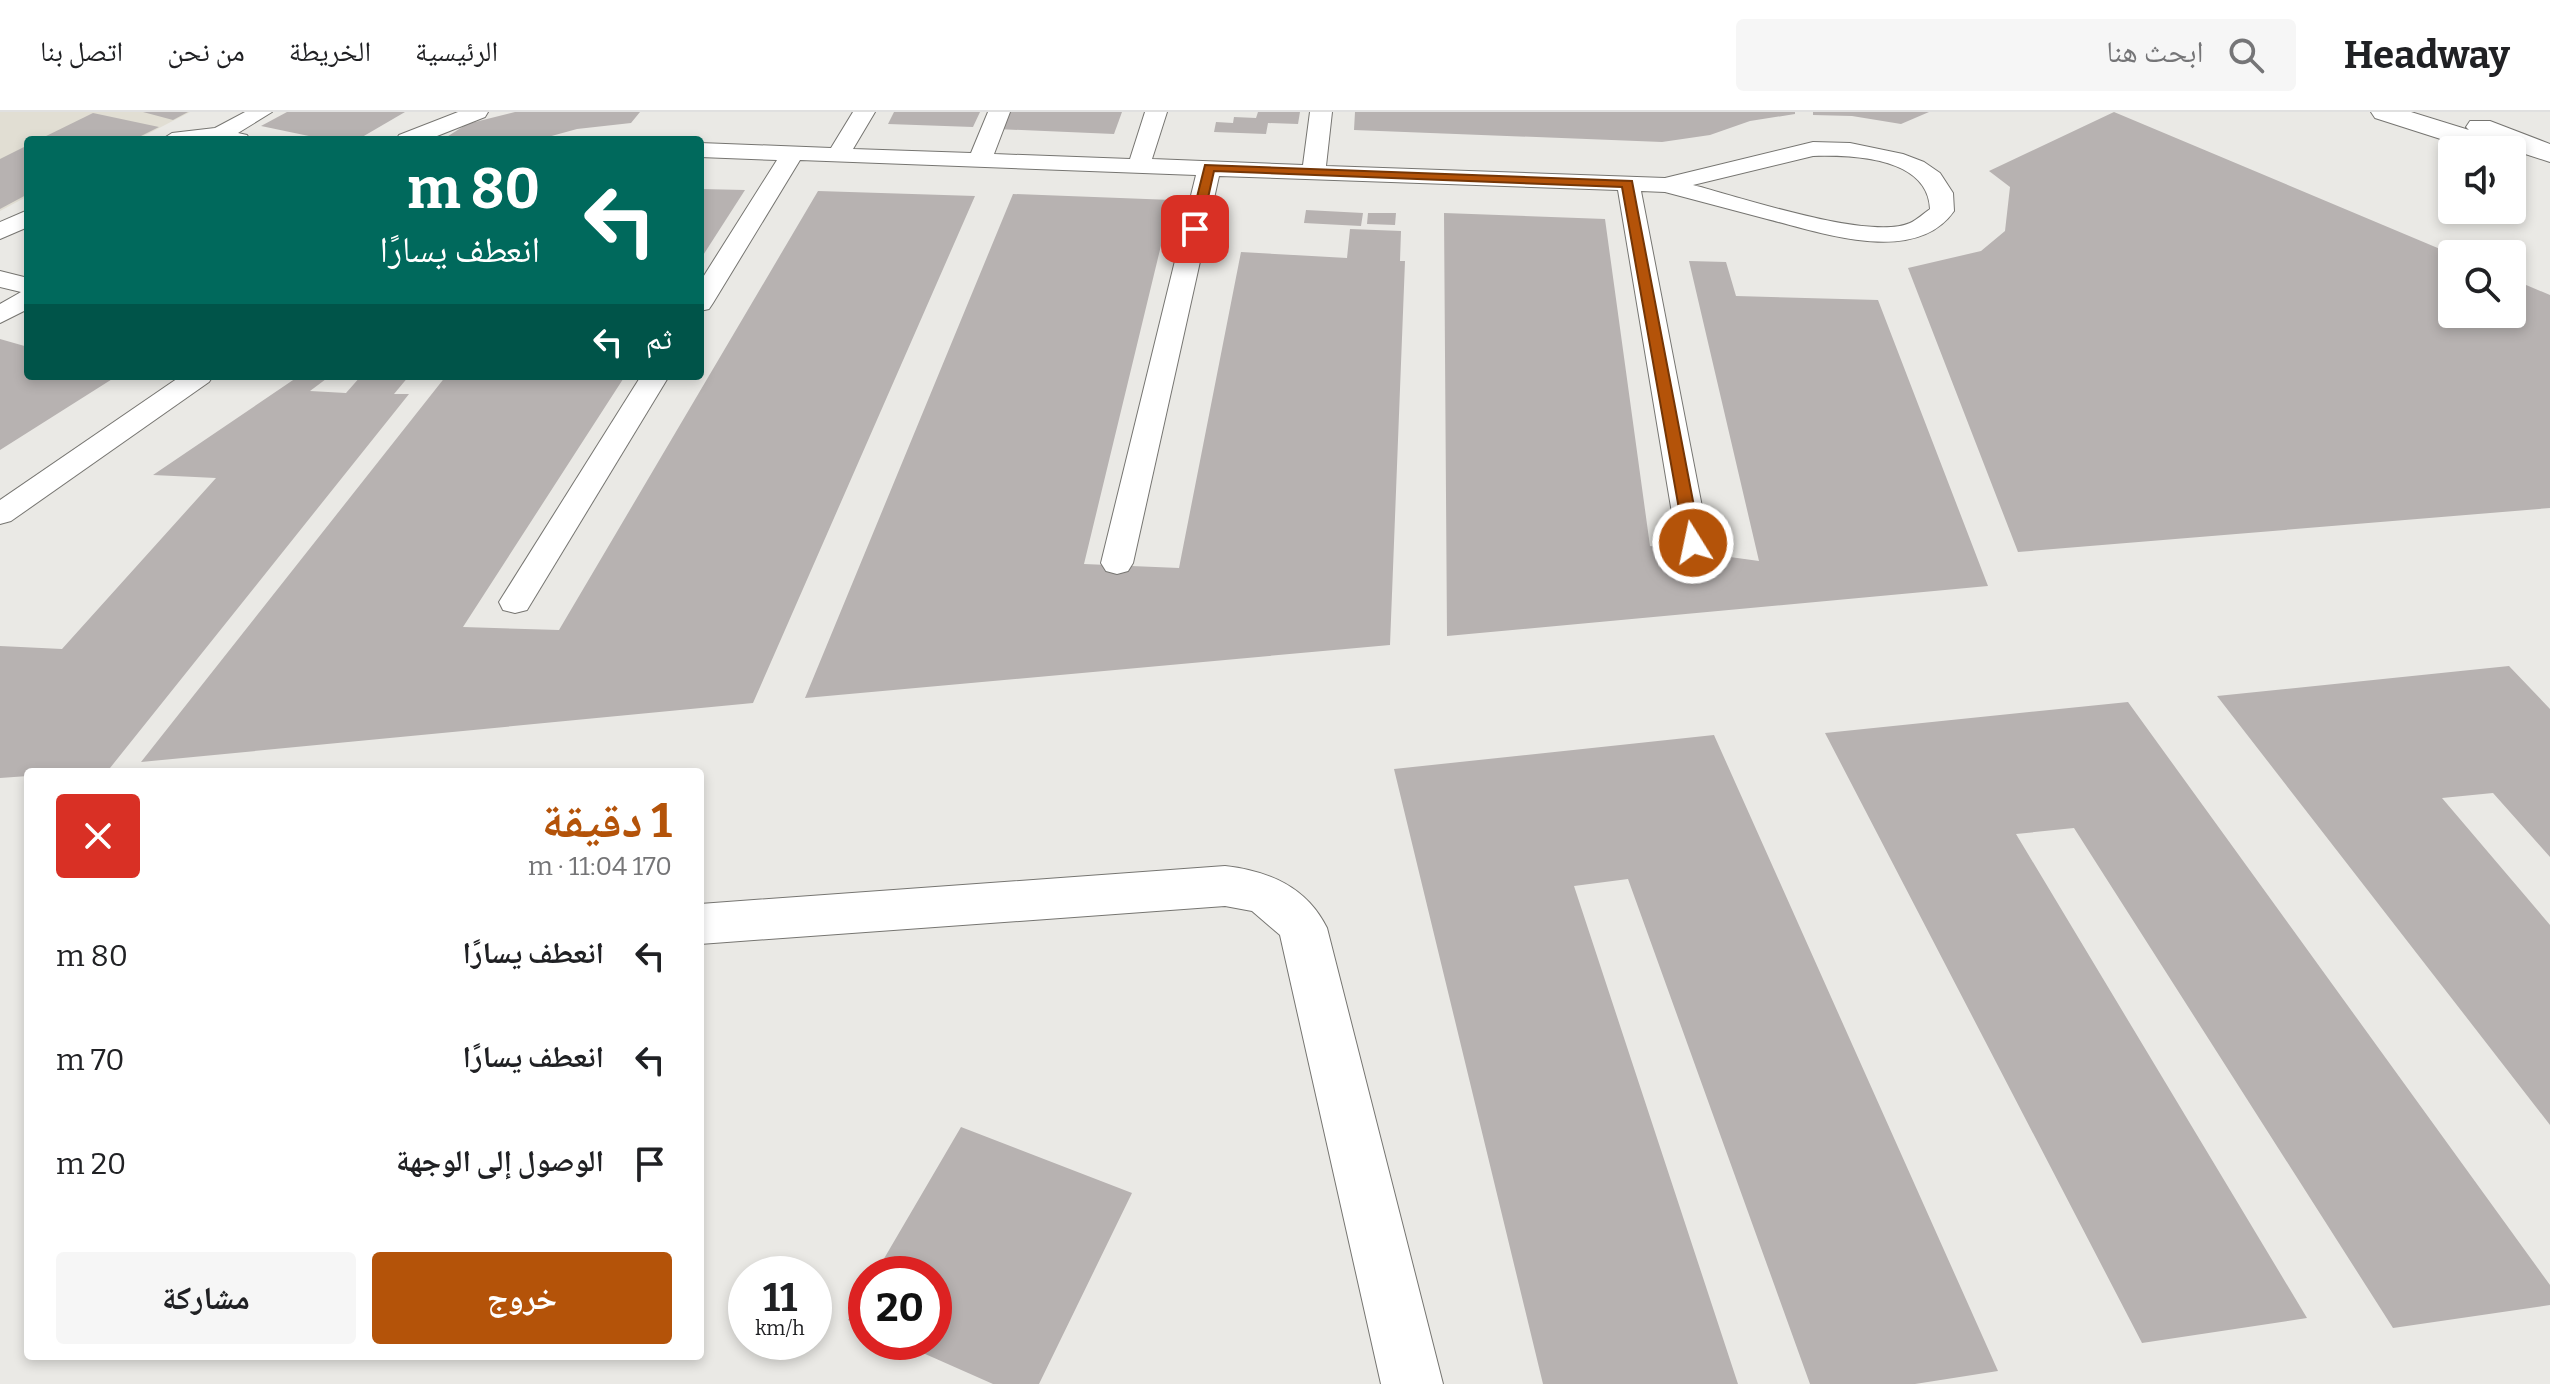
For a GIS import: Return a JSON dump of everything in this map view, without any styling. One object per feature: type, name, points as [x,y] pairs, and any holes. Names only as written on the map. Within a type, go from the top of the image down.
[{"type":"main road","points":[[2384,112],[2459,136]]},
{"type":"main road","points":[[2440,112],[2550,154]]},
{"type":"main road","points":[[2526,157],[2550,165]]},
{"type":"main road","points":[[704,924],[1225,886],[1249,888],[1272,897],[1290,910],[1303,928],[1412,1384]]},
{"type":"lane","points":[[231,136],[261,112]]},
{"type":"lane","points":[[417,136],[477,112]]},
{"type":"lane","points":[[838,155],[864,112]]},
{"type":"lane","points":[[980,159],[999,112]]},
{"type":"lane","points":[[1139,165],[1156,112]]},
{"type":"lane","points":[[1314,172],[1321,112]]},
{"type":"lane","points":[[187,136],[211,136]]},
{"type":"lane","points":[[704,150],[1665,185],[1855,234],[1891,234],[1920,228],[1942,211],[1944,201],[1940,190],[1917,169],[1879,154],[1835,148],[1813,149],[1665,185]]},
{"type":"lane","points":[[704,297],[793,153]]},
{"type":"lane","points":[[1117,563],[1209,168]]},
{"type":"lane","points":[[1628,183],[1693,543]]},
{"type":"lane","points":[[0,232],[24,219]]},
{"type":"lane","points":[[0,315],[13,287]]},
{"type":"lane","points":[[0,514],[193,380]]},
{"type":"lane","points":[[515,602],[653,380]]},
{"type":"shaded area","points":[[0,112],[190,112],[144,136],[24,136],[24,198],[0,211]]},
{"type":"building","points":[[143,112],[188,112],[173,120]]},
{"type":"building","points":[[287,112],[405,112],[364,136],[309,136],[261,126]]},
{"type":"building","points":[[515,112],[640,112],[631,123],[577,129],[552,136],[448,136],[467,124]]},
{"type":"building","points":[[894,112],[980,112],[973,127],[888,124]]},
{"type":"building","points":[[1005,112],[1122,112],[1114,134],[997,129]]},
{"type":"building","points":[[1258,112],[1300,112],[1298,124],[1268,123],[1266,134],[1214,132],[1216,122],[1233,123],[1234,117],[1256,118]]},
{"type":"building","points":[[1355,112],[1795,114],[1750,121],[1710,135],[1662,142],[1354,130]]},
{"type":"building","points":[[1813,112],[1929,112],[1901,124],[1852,116],[1813,115]]},
{"type":"building","points":[[2114,112],[2438,248],[2438,328],[2526,328],[2526,285],[2550,295],[2550,508],[2018,552],[1908,268],[1981,251],[2005,231],[2010,187],[1989,171]]},
{"type":"building","points":[[93,113],[159,127],[141,136],[46,136]]},
{"type":"building","points":[[24,147],[24,196],[0,209],[0,159]]},
{"type":"building","points":[[704,189],[745,190],[704,254]]},
{"type":"building","points":[[818,191],[975,196],[753,703],[141,762],[443,380],[622,380],[463,627],[559,630]]},
{"type":"building","points":[[1013,194],[1172,200],[1084,564],[1179,568],[1241,252],[1347,258],[1350,229],[1401,231],[1400,261],[1405,261],[1390,645],[805,698]]},
{"type":"building","points":[[1306,210],[1363,213],[1361,226],[1304,223]]},
{"type":"building","points":[[1368,213],[1396,213],[1395,225],[1367,224]]},
{"type":"building","points":[[1444,213],[1605,219],[1650,546],[1759,561],[1689,261],[1726,262],[1736,296],[1878,300],[1988,586],[1447,636]]},
{"type":"building","points":[[0,339],[24,346],[24,380],[111,380],[0,450]]},
{"type":"building","points":[[293,380],[325,380],[310,391],[346,393],[357,380],[406,380],[394,394],[409,394],[110,768],[24,768],[24,776],[0,778],[0,646],[62,649],[216,478],[153,475]]},
{"type":"building","points":[[2509,666],[2550,709],[2550,857],[2493,793],[2442,798],[2550,925],[2550,1125],[2217,696]]},
{"type":"building","points":[[2128,702],[2550,1285],[2550,1305],[2393,1328],[2074,828],[2016,834],[2307,1318],[2142,1343],[1825,733]]},
{"type":"building","points":[[1714,735],[1998,1371],[1915,1384],[1810,1384],[1628,879],[1574,886],[1738,1384],[1543,1384],[1394,769]]},
{"type":"building","points":[[961,1127],[1132,1193],[1039,1384],[993,1384],[939,1360],[952,1360],[952,1256],[886,1256]]},
{"type":"route","points":[[1195,229],[1209,168],[1628,183],[1693,543]]}]
